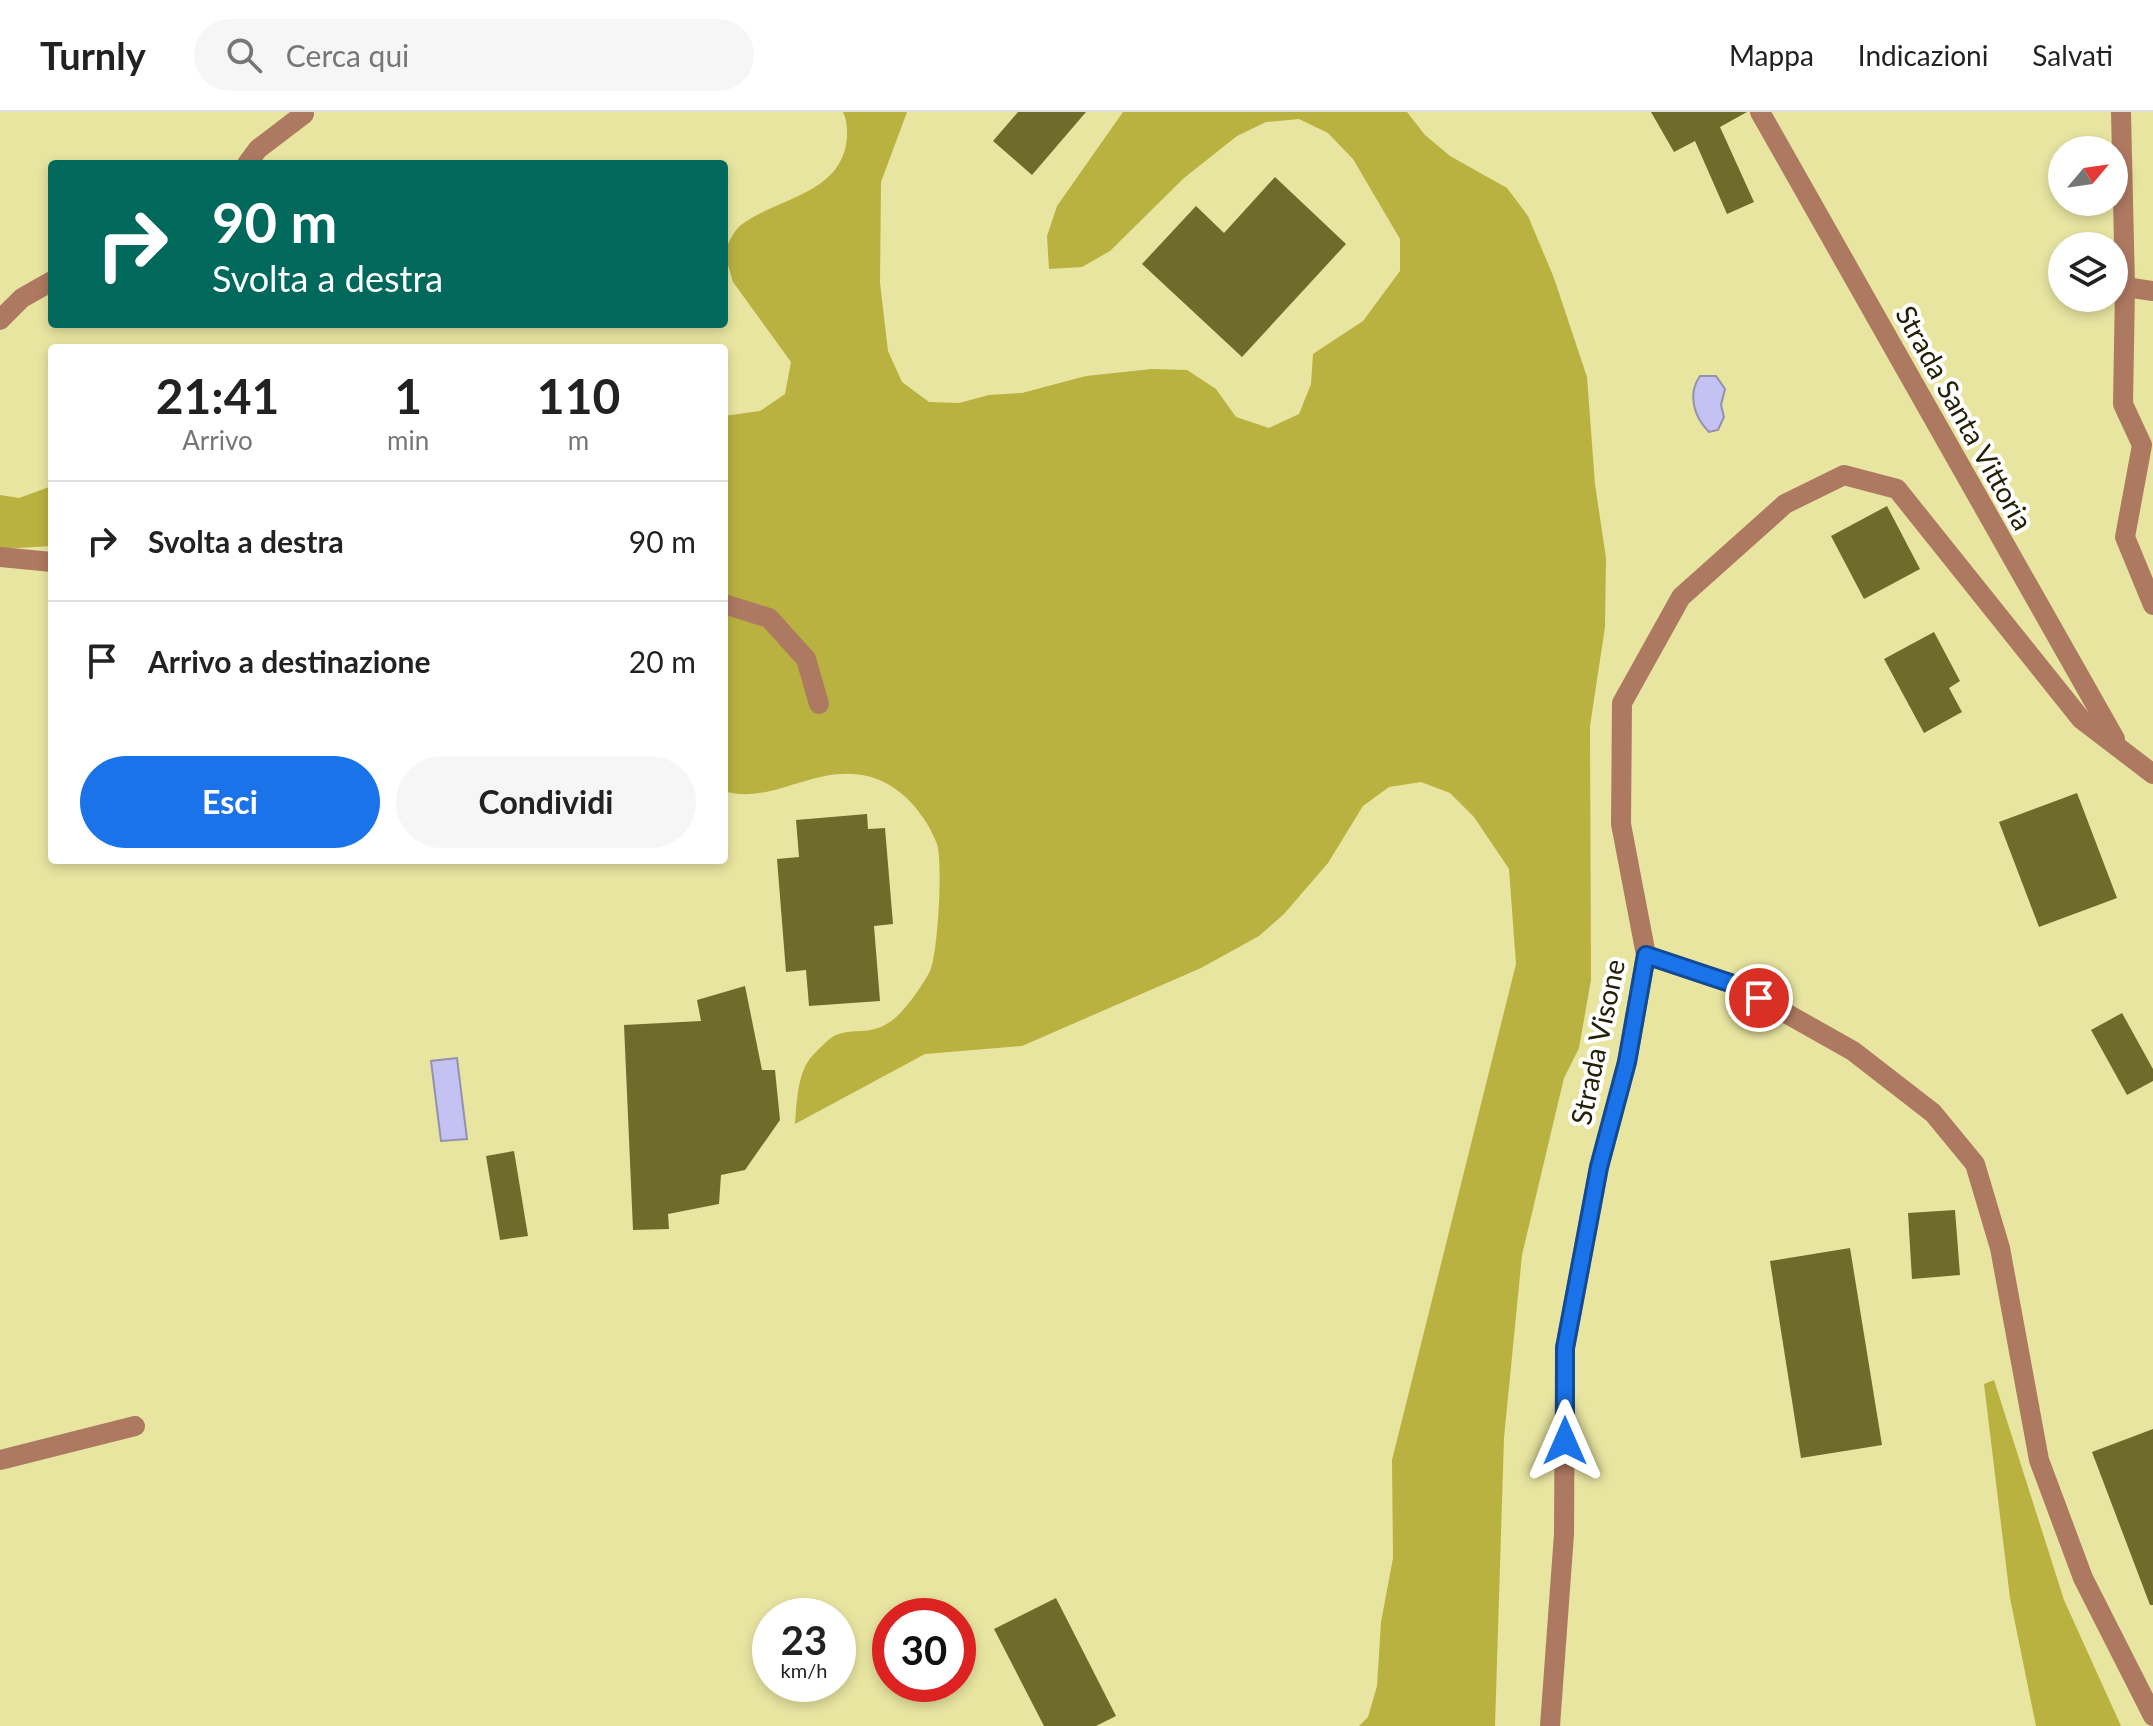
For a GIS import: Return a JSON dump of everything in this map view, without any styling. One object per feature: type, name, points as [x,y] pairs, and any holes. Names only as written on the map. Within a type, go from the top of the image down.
[{"type":"street","name":"Strada Santa Vittoria","points":[[1760,112],[2121,749]]},
{"type":"street","points":[[2121,112],[2124,232]]},
{"type":"street","points":[[250,160],[258,149],[304,114]]},
{"type":"street","points":[[0,320],[22,298],[48,283]]},
{"type":"street","points":[[2128,287],[2153,291]]},
{"type":"street","points":[[2125,312],[2123,404],[2142,445],[2125,537],[2153,605]]},
{"type":"street","name":"Strada Visone","points":[[1550,1726],[1564,1534],[1565,1348],[1599,1167],[1627,1062],[1646,955],[1621,824],[1622,703],[1681,597],[1785,504],[1844,475],[1897,489],[2081,719],[2153,774]]},
{"type":"street","points":[[0,557],[48,562]]},
{"type":"street","points":[[728,605],[769,618],[806,659],[819,704]]},
{"type":"street","points":[[1646,955],[1736,985],[1853,1051],[1933,1113],[1975,1164],[2000,1248],[2039,1460],[2083,1578],[2153,1716]]},
{"type":"street","points":[[0,1460],[135,1426]]},
{"type":"shaded area","points":[[843,112],[907,112],[881,182],[880,283],[888,351],[902,382],[929,402],[959,403],[989,395],[1022,393],[1086,376],[1152,369],[1187,370],[1216,389],[1236,417],[1269,428],[1299,414],[1311,384],[1313,354],[1363,321],[1400,271],[1400,239],[1353,159],[1328,133],[1299,119],[1266,122],[1237,136],[1184,178],[1110,251],[1082,267],[1049,269],[1047,236],[1057,206],[1123,112],[1407,112],[1425,135],[1450,156],[1507,188],[1528,216],[1554,278],[1587,377],[1595,484],[1606,558],[1605,627],[1590,726],[1591,980],[1579,1048],[1564,1078],[1522,1255],[1504,1438],[1495,1726],[1359,1726],[1368,1717],[1377,1686],[1381,1622],[1393,1558],[1392,1460],[1516,964],[1509,869],[1474,817],[1450,793],[1421,782],[1389,787],[1363,806],[1328,863],[1284,914],[1259,936],[1201,968],[1022,1046],[925,1054],[795,1124],[801,1079],[813,1055],[836,1035],[886,1025],[899,1015],[919,990],[933,961],[939,908],[937,844],[919,812],[893,787],[871,777],[851,774],[832,775],[760,793],[728,792],[728,415],[760,411],[785,394],[791,362],[733,282],[728,265],[728,244],[741,225],[807,192],[834,170],[843,155],[846,124]]},
{"type":"shaded area","points":[[48,487],[48,546],[0,549],[0,495],[19,498]]},
{"type":"shaded area","points":[[1994,1380],[2064,1600],[2121,1726],[2036,1726],[2010,1598],[1984,1384]]},
{"type":"water","points":[[1700,376],[1716,376],[1725,389],[1721,405],[1724,417],[1718,430],[1709,432],[1696,412],[1693,398]]},
{"type":"water","points":[[457,1058],[467,1139],[441,1141],[431,1061]]},
{"type":"building","points":[[1018,112],[1086,112],[1032,175],[993,141]]},
{"type":"building","points":[[1651,112],[1747,112],[1720,127],[1754,202],[1727,214],[1695,141],[1674,152]]},
{"type":"building","points":[[1275,177],[1346,244],[1242,357],[1142,264],[1196,206],[1224,233]]},
{"type":"building","points":[[1887,506],[1920,569],[1864,599],[1831,536]]},
{"type":"building","points":[[1934,632],[1960,681],[1949,688],[1962,712],[1924,733],[1884,659]]},
{"type":"building","points":[[2077,793],[2117,898],[2039,927],[1999,822]]},
{"type":"building","points":[[867,814],[868,829],[885,828],[893,924],[874,926],[880,1001],[809,1006],[806,970],[786,972],[777,859],[799,857],[796,820]]},
{"type":"building","points":[[745,986],[762,1070],[775,1070],[780,1120],[745,1170],[721,1175],[719,1204],[668,1214],[669,1229],[633,1230],[624,1025],[701,1021],[697,1000]]},
{"type":"building","points":[[2122,1013],[2153,1069],[2153,1081],[2127,1095],[2091,1030]]},
{"type":"building","points":[[514,1151],[528,1236],[500,1240],[486,1156]]},
{"type":"building","points":[[1955,1210],[1960,1275],[1912,1279],[1908,1213]]},
{"type":"building","points":[[1850,1248],[1882,1445],[1801,1458],[1770,1261]]},
{"type":"building","points":[[2153,1429],[2153,1605],[2150,1605],[2092,1452]]},
{"type":"building","points":[[1056,1598],[1116,1716],[1096,1726],[1044,1726],[994,1629]]},
{"type":"route","points":[[1565,1441],[1565,1348],[1599,1167],[1627,1062],[1646,955],[1736,985],[1759,998]]}]
